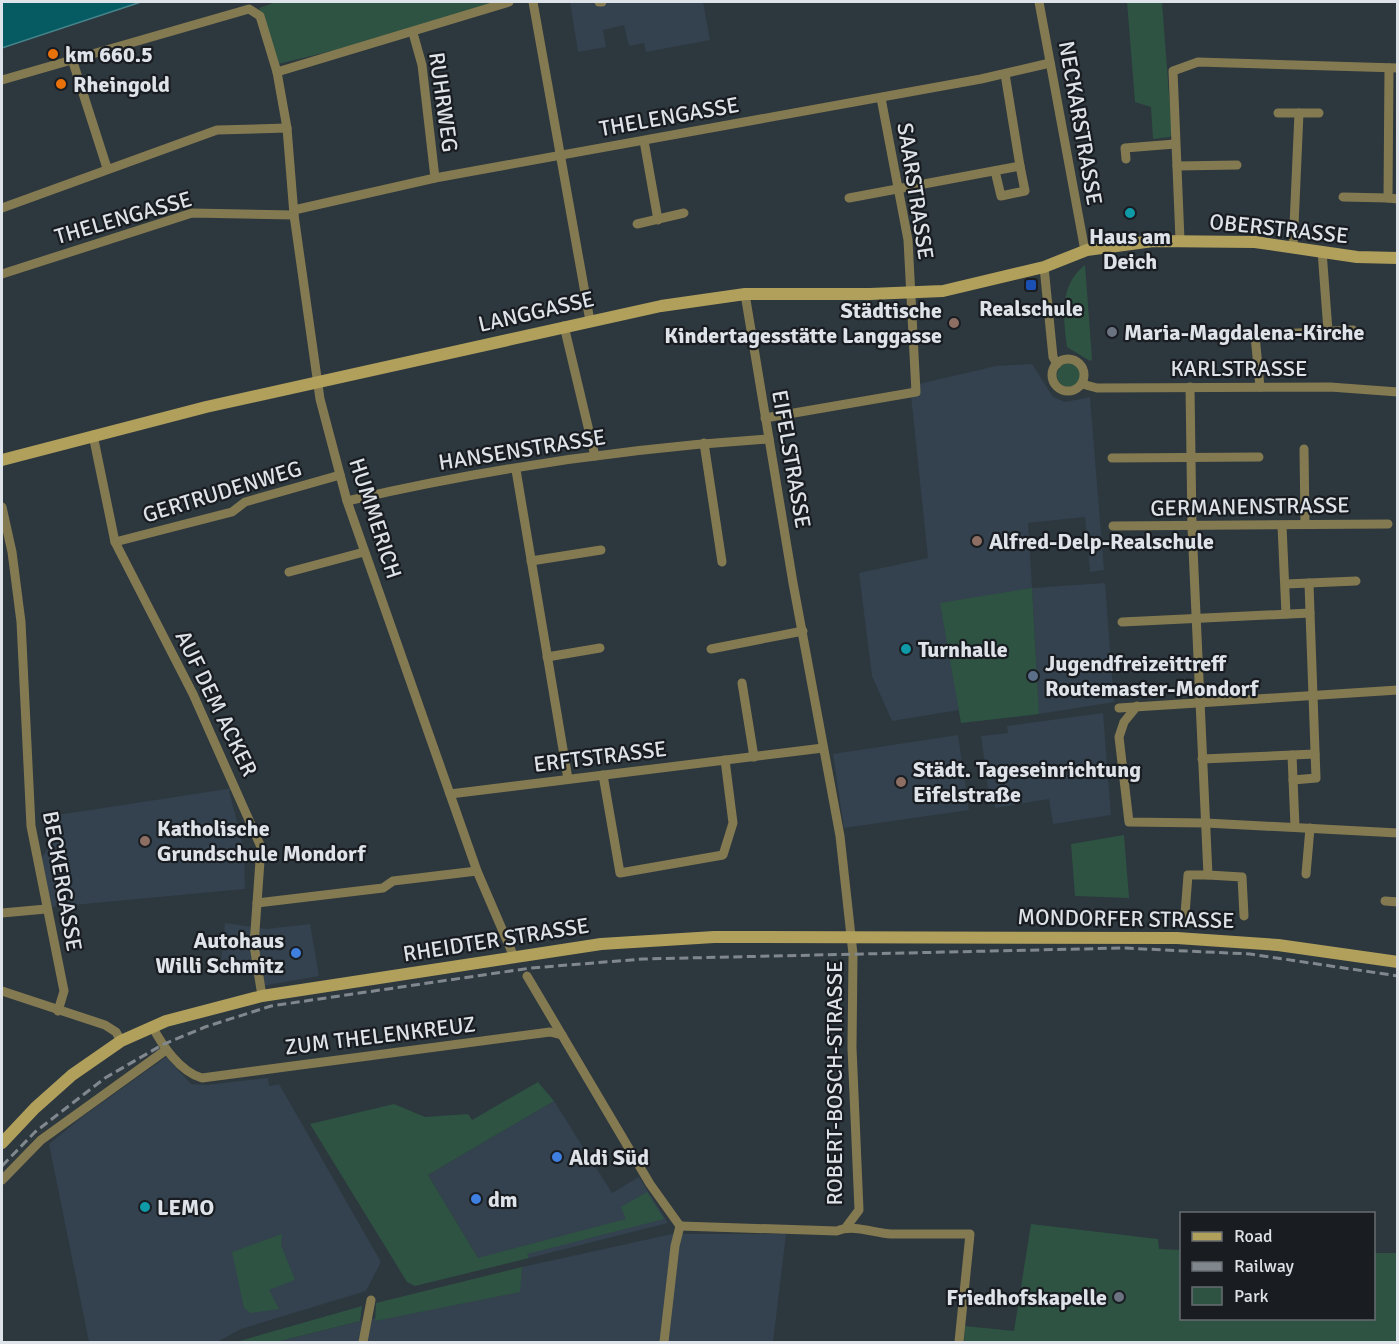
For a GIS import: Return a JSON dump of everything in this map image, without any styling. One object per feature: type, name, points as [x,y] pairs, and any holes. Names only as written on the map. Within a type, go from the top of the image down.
[{"type":"main road","name":"OBERSTRASSE","points":[[1085,251],[1108,246],[1180,240],[1254,242],[1357,257],[1398,258]]},
{"type":"main road","name":"LANGGASSE","points":[[2,460],[93,435],[319,381],[661,306],[745,294],[870,294],[943,291],[1044,267],[1085,251]]},
{"type":"main road","name":"RHEIDTER STRASSE","points":[[2,1143],[35,1108],[72,1075],[121,1041],[152,1026],[199,1010],[262,996],[601,944],[669,939],[852,937]]},
{"type":"main road","name":"MONDORFER STRASSE","points":[[852,937],[1177,938],[1289,946],[1398,962]]},
{"type":"street","points":[[277,72],[413,33],[509,2]]},
{"type":"street","points":[[533,2],[590,321]]},
{"type":"street","name":"NECKARSTRASSE","points":[[1039,2],[1085,251]]},
{"type":"street","name":"HUMMERICH","points":[[2,80],[249,9],[260,16],[277,72],[287,128],[294,213],[320,399],[347,501],[477,871],[514,957]]},
{"type":"street","name":"RUHRWEG","points":[[413,33],[422,65],[435,178]]},
{"type":"street","points":[[72,59],[107,168]]},
{"type":"street","points":[[1180,240],[1173,71],[1198,62],[1393,68],[1393,198],[1343,197]]},
{"type":"street","name":"THELENGASSE","points":[[2,274],[192,213],[294,213],[435,178],[881,98],[1050,63]]},
{"type":"street","points":[[995,171],[1001,196],[1024,191],[1005,74]]},
{"type":"street","name":"SAARSTRASSE","points":[[765,418],[916,392],[908,240],[901,189],[881,98]]},
{"type":"street","points":[[1278,113],[1319,113]]},
{"type":"street","points":[[1293,248],[1299,113]]},
{"type":"street","points":[[2,208],[217,130],[287,128]]},
{"type":"street","points":[[644,141],[658,220]]},
{"type":"street","points":[[1126,159],[1125,148],[1175,144]]},
{"type":"street","points":[[1177,165],[1237,165]]},
{"type":"street","points":[[849,198],[1020,166]]},
{"type":"street","points":[[637,224],[684,213]]},
{"type":"street","points":[[1322,251],[1328,331]]},
{"type":"street","name":"KARLSTRASSE","points":[[1044,267],[1053,357],[1057,364],[1052,375],[1058,387],[1070,391],[1082,384],[1097,388],[1330,387],[1398,392]]},
{"type":"street","name":"EIFELSTRASSE","points":[[745,294],[840,837],[852,937]]},
{"type":"street","points":[[564,326],[595,456]]},
{"type":"street","points":[[1226,338],[1353,330]]},
{"type":"street","points":[[1255,336],[1260,387]]},
{"type":"street","points":[[1057,364],[1067,359],[1078,363],[1084,372],[1082,384]]},
{"type":"street","points":[[1190,387],[1195,618],[1202,702],[1202,759],[1208,875]]},
{"type":"street","name":"AUF DEM ACKER","points":[[93,435],[115,542],[193,694],[261,848],[260,888],[254,945],[262,996]]},
{"type":"street","name":"HANSENSTRASSE","points":[[347,501],[433,482],[595,456],[704,443],[769,440]]},
{"type":"street","points":[[704,443],[722,562]]},
{"type":"street","points":[[1304,449],[1305,524]]},
{"type":"street","points":[[1112,458],[1259,457]]},
{"type":"street","points":[[516,470],[568,779]]},
{"type":"street","name":"GERTRUDENWEG","points":[[115,542],[232,512],[245,502],[340,475]]},
{"type":"street","name":"BECKERGASSE","points":[[2,507],[12,552],[21,622],[31,826],[64,991],[58,1011]]},
{"type":"street","name":"GERMANENSTRASSE","points":[[1113,526],[1388,524]]},
{"type":"street","points":[[1282,526],[1286,614]]},
{"type":"street","points":[[531,561],[601,550]]},
{"type":"street","points":[[289,572],[364,552]]},
{"type":"street","points":[[1286,584],[1356,581]]},
{"type":"street","points":[[1293,780],[1316,778],[1309,583]]},
{"type":"street","points":[[1122,622],[1310,613]]},
{"type":"street","points":[[711,649],[803,631]]},
{"type":"street","points":[[547,657],[600,648]]},
{"type":"street","points":[[742,683],[754,757]]},
{"type":"street","points":[[1119,708],[1398,690]]},
{"type":"street","points":[[1137,706],[1124,722],[1119,737],[1129,822],[1206,823],[1398,833]]},
{"type":"street","name":"ERFTSTRASSE","points":[[450,794],[823,748]]},
{"type":"street","points":[[1202,759],[1315,754]]},
{"type":"street","points":[[1292,755],[1295,827]]},
{"type":"street","points":[[603,775],[620,873],[723,855],[733,823],[725,760]]},
{"type":"street","points":[[1306,874],[1310,828]]},
{"type":"street","points":[[257,903],[383,888],[393,881],[477,871]]},
{"type":"street","points":[[1185,914],[1188,875],[1208,875],[1242,877],[1244,916]]},
{"type":"street","points":[[1385,901],[1398,902]]},
{"type":"street","points":[[2,913],[46,909]]},
{"type":"street","name":"ROBERT-BOSCH-STRASSE","points":[[847,1226],[859,1210],[852,1048],[852,937]]},
{"type":"street","points":[[526,976],[650,1184],[680,1226],[675,1246],[664,1342]]},
{"type":"street","points":[[2,991],[108,1027],[116,1032],[121,1041]]},
{"type":"street","points":[[2,1180],[41,1140],[166,1050],[152,1026]]},
{"type":"street","name":"ZUM THELENKREUZ","points":[[166,1050],[192,1074],[202,1078],[550,1032],[562,1035]]},
{"type":"street","points":[[680,1226],[837,1231],[847,1226],[865,1232],[891,1234],[970,1234],[959,1342]]},
{"type":"street","points":[[363,1342],[371,1300]]},
{"type":"shaded area","points":[[570,2],[703,2],[710,40],[646,52],[644,43],[629,46],[624,25],[603,30],[606,47],[578,52]]},
{"type":"shaded area","name":"Alfred-Delp-Realschule","points":[[1032,364],[1053,397],[1065,402],[1090,397],[1104,570],[1090,572],[1085,517],[1028,523],[1032,588],[1105,583],[1114,702],[1039,714],[1032,589],[941,603],[959,710],[892,721],[872,676],[859,573],[928,558],[910,386],[996,366]]},
{"type":"shaded area","points":[[1103,713],[1111,815],[1053,824],[1049,799],[995,808],[994,801],[990,801],[981,736],[1008,733],[1007,726]]},
{"type":"shaded area","name":"Städt. Tageseinrichtung Eifelstraße","points":[[958,735],[969,810],[844,828],[833,754]]},
{"type":"shaded area","name":"Katholische Grundschule Mondorf","points":[[234,788],[229,791],[244,849],[245,889],[52,907],[41,859],[48,848],[44,817]]},
{"type":"shaded area","points":[[225,923],[266,929],[310,924],[319,976],[256,987],[252,965],[221,963]]},
{"type":"shaded area","points":[[166,1057],[191,1084],[206,1085],[268,1078],[269,1086],[279,1084],[381,1262],[366,1291],[241,1329],[217,1342],[89,1342],[49,1144],[82,1117]]},
{"type":"shaded area","points":[[554,1101],[612,1193],[639,1177],[668,1223],[529,1258],[478,1258],[428,1175]]},
{"type":"shaded area","points":[[672,1234],[786,1234],[773,1342],[276,1342],[360,1321],[519,1292],[522,1267]]},
{"type":"green space","points":[[276,2],[518,2],[410,32],[278,64],[259,8]]},
{"type":"green space","points":[[1127,2],[1162,2],[1172,134],[1170,137],[1153,139],[1151,107],[1135,102]]},
{"type":"green space","points":[[1085,265],[1092,359],[1090,361],[1067,347],[1064,324],[1067,292],[1077,273]]},
{"type":"green space","points":[[1069,363],[1077,367],[1081,375],[1077,383],[1069,387],[1061,383],[1057,375],[1061,367]]},
{"type":"green space","points":[[1032,588],[1039,714],[961,723],[940,603]]},
{"type":"green space","points":[[1124,835],[1129,898],[1075,896],[1071,844]]},
{"type":"green space","points":[[538,1082],[554,1101],[428,1175],[478,1258],[626,1219],[621,1207],[647,1192],[664,1219],[527,1254],[529,1258],[415,1286],[407,1282],[310,1124],[394,1104],[425,1117],[468,1114],[472,1120]]},
{"type":"green space","points":[[1031,1224],[1158,1239],[1159,1249],[1180,1250],[1180,1320],[1375,1320],[1375,1253],[1397,1253],[1397,1342],[964,1342],[965,1326],[1014,1331]]},
{"type":"green space","points":[[282,1234],[281,1245],[295,1280],[269,1290],[279,1309],[251,1313],[244,1308],[232,1252]]},
{"type":"green space","points":[[522,1267],[520,1292],[375,1321],[376,1303]]},
{"type":"green space","points":[[362,1306],[360,1321],[276,1342],[236,1342]]},
{"type":"water","points":[[2,2],[141,2],[2,48]]},
{"type":"railway","points":[[2,1166],[35,1132],[105,1078],[162,1045],[205,1027],[271,1006],[531,968],[643,959],[1123,948],[1250,954],[1398,976]]},
{"type":"place","name":"km 660.5","points":[[53,54]]},
{"type":"place","name":"Rheingold","points":[[61,84]]},
{"type":"place","name":"Haus am Deich","points":[[1130,213]]},
{"type":"place","name":"Realschule","points":[[1031,285]]},
{"type":"place","name":"Städtische Kindertagesstätte Langgasse","points":[[954,323]]},
{"type":"place","name":"Maria-Magdalena-Kirche","points":[[1112,332]]},
{"type":"place","name":"Alfred-Delp-Realschule","points":[[977,541]]},
{"type":"place","name":"Turnhalle","points":[[906,649]]},
{"type":"place","name":"Jugendfreizeittreff Routemaster-Mondorf","points":[[1033,676]]},
{"type":"place","name":"Städt. Tageseinrichtung Eifelstraße","points":[[901,782]]},
{"type":"place","name":"Katholische Grundschule Mondorf","points":[[145,841]]},
{"type":"place","name":"Autohaus Willi Schmitz","points":[[296,953]]},
{"type":"place","name":"Aldi Süd","points":[[557,1157]]},
{"type":"place","name":"dm","points":[[476,1199]]},
{"type":"place","name":"LEMO","points":[[145,1207]]},
{"type":"place","name":"Friedhofskapelle","points":[[1119,1297]]}]
